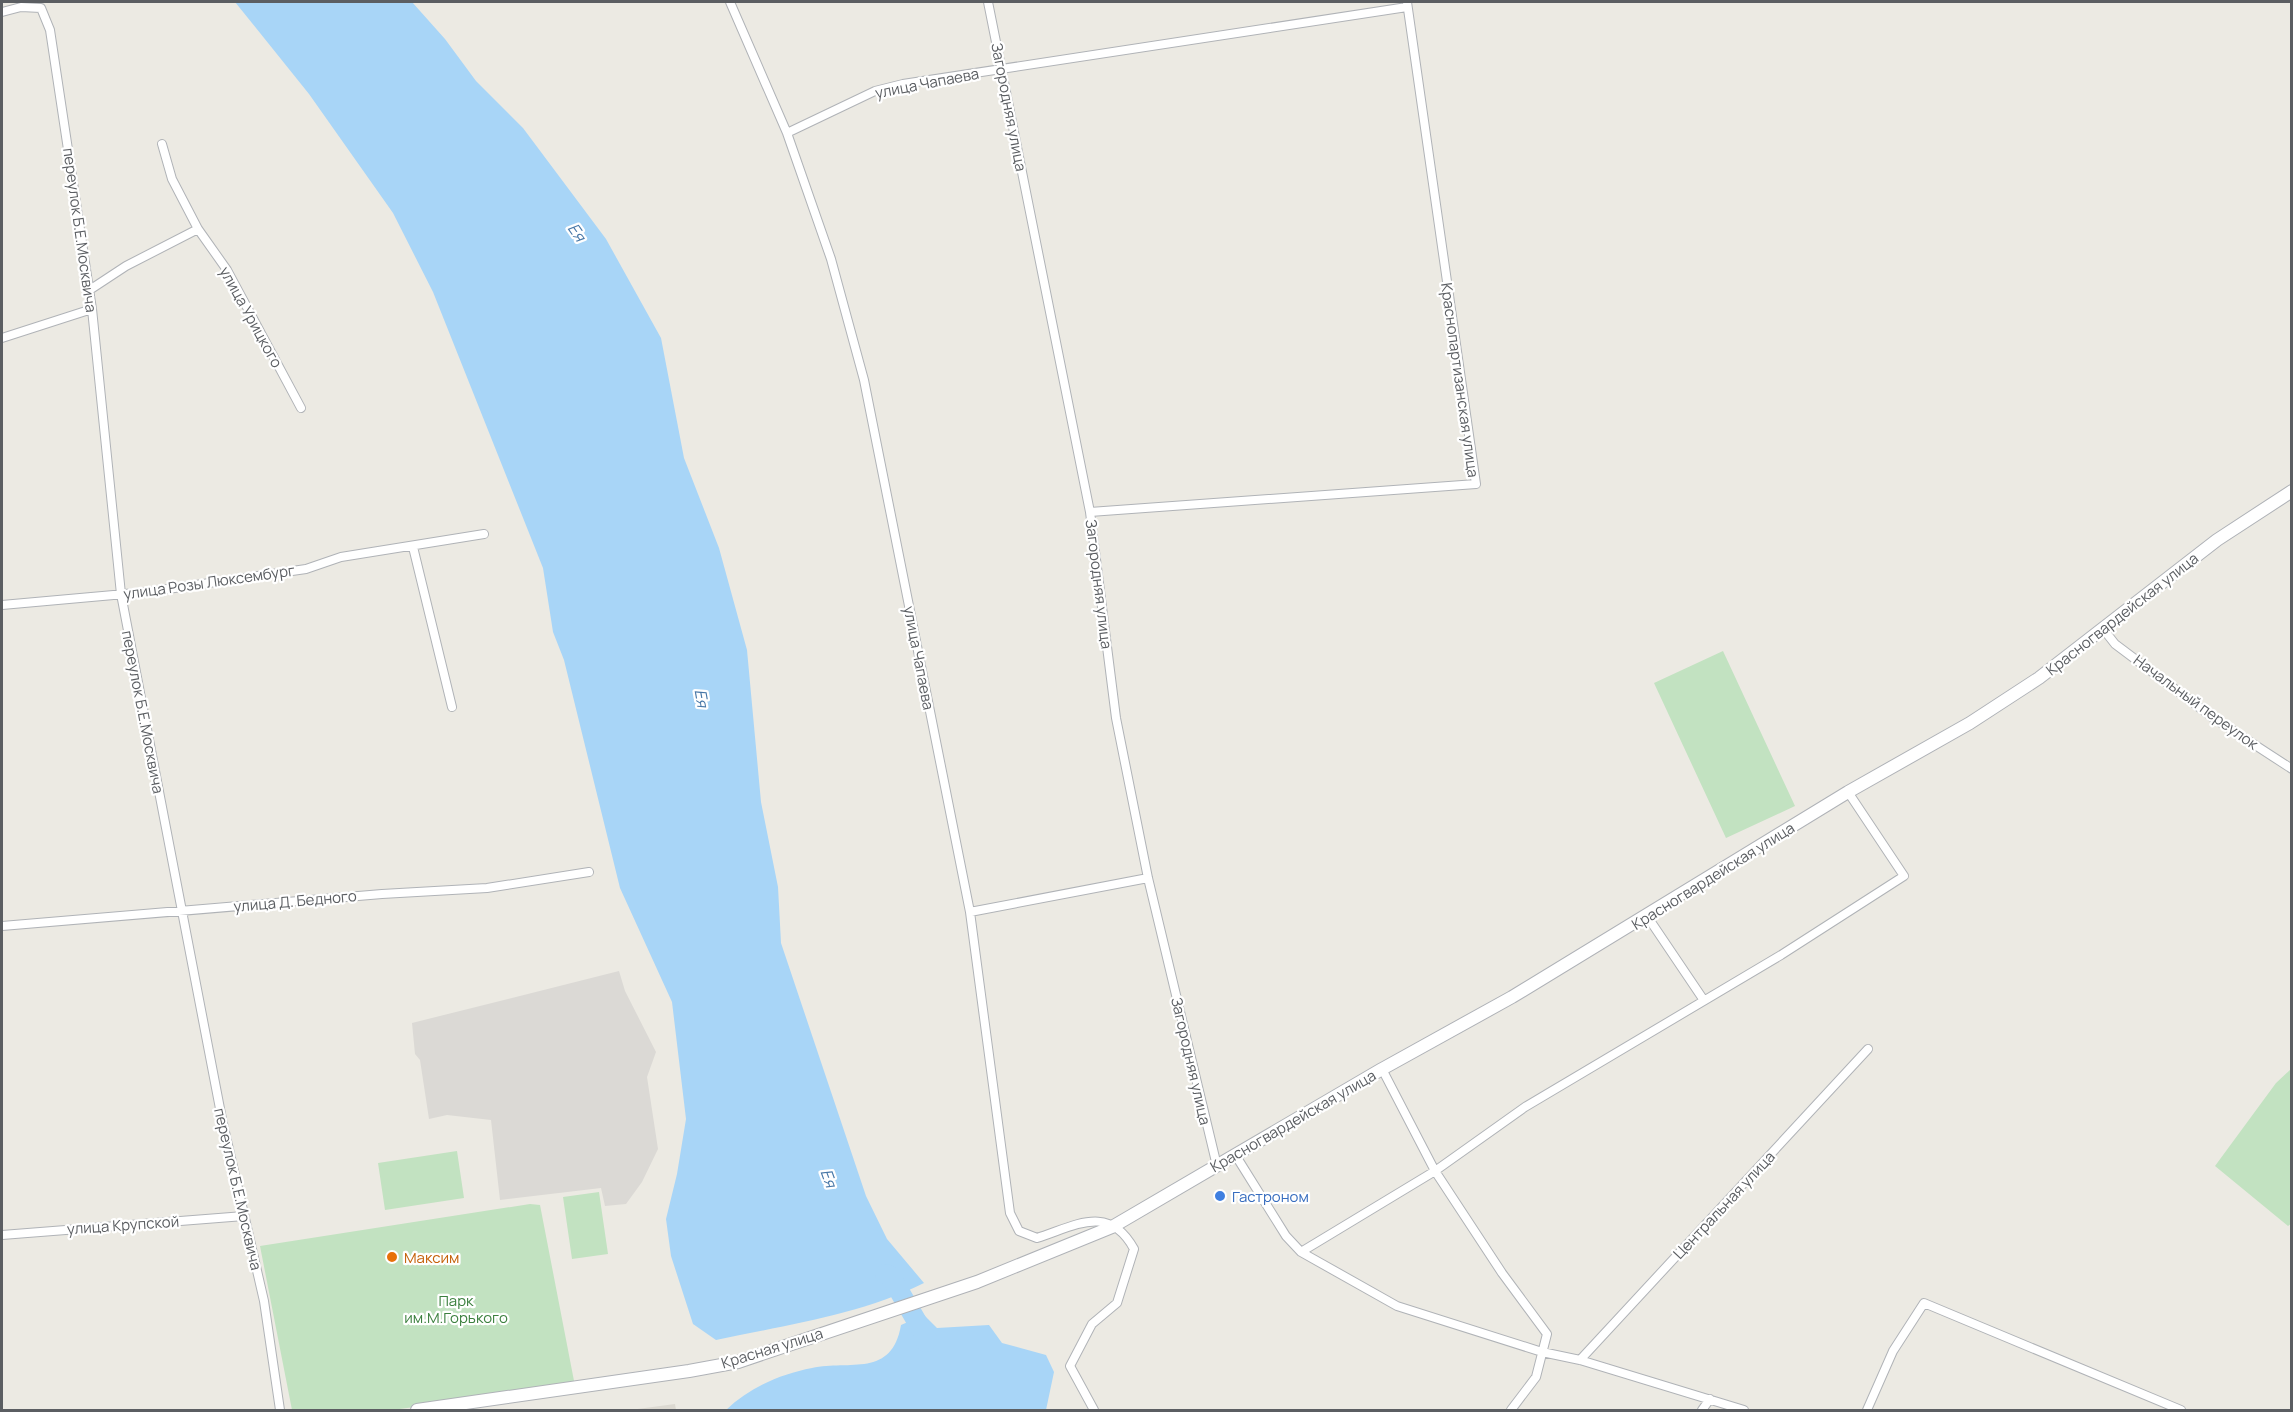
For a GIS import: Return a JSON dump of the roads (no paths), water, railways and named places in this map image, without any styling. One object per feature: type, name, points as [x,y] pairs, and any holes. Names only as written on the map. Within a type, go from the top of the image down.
[{"type":"street","name":"улица Чапаева","points":[[730,2],[788,133],[831,259],[864,380],[970,912],[1010,1213],[1019,1231],[1037,1238],[1087,1220],[1102,1221],[1112,1227]]},
{"type":"street","name":"Загородняя улица","points":[[988,2],[1090,512],[1116,718],[1148,878],[1217,1166]]},
{"type":"street","name":"улица Чапаева","points":[[788,133],[875,90],[1407,4]]},
{"type":"street","name":"Краснопартизанская улица","points":[[1090,512],[1476,484],[1407,4]]},
{"type":"street","name":"переулок Б.Е.Москвича","points":[[2,12],[21,7],[41,8],[50,30],[92,309],[121,594],[181,911],[244,1216],[264,1301],[280,1410]]},
{"type":"street","name":"улица Урицкого","points":[[162,144],[172,179],[198,229],[227,270],[301,408]]},
{"type":"street","points":[[88,291],[126,266],[198,229]]},
{"type":"street","points":[[2,338],[92,309]]},
{"type":"street","name":"Красногвардейская улица","points":[[1112,1227],[1382,1069],[1512,997],[1848,792],[1970,723],[2039,678],[2104,630],[2217,540],[2292,491]]},
{"type":"street","name":"улица Розы Люксембург","points":[[2,604],[147,592],[306,569],[341,556],[413,547],[484,534]]},
{"type":"street","points":[[413,547],[452,707]]},
{"type":"street","name":"Начальный переулок","points":[[2104,630],[2115,644],[2212,717],[2292,769]]},
{"type":"street","points":[[1300,1252],[1436,1171],[1525,1107],[1639,1042],[1703,999],[1781,955],[1904,876],[1848,792]]},
{"type":"street","name":"улица Д. Бедного","points":[[2,926],[487,888],[589,872]]},
{"type":"street","points":[[970,912],[1148,878]]},
{"type":"street","points":[[1647,916],[1703,999]]},
{"type":"street","name":"Центральная улица","points":[[1580,1360],[1868,1049]]},
{"type":"street","points":[[1382,1069],[1436,1171],[1502,1273],[1547,1334],[1541,1365],[1536,1377],[1510,1410]]},
{"type":"street","points":[[1236,1156],[1286,1236],[1300,1252],[1398,1306],[1542,1352],[1580,1360],[1744,1410]]},
{"type":"street","name":"улица Крупской","points":[[2,1234],[244,1216]]},
{"type":"street","points":[[1094,1410],[1070,1366],[1092,1324],[1117,1303],[1134,1249],[1126,1233],[1112,1227]]},
{"type":"street","name":"Красная улица","points":[[417,1410],[738,1362],[977,1282],[1112,1227]]},
{"type":"street","points":[[1867,1410],[1893,1351],[1924,1303],[2181,1410]]},
{"type":"street","points":[[1702,1410],[1710,1399]]},
{"type":"water","points":[[235,2],[412,2],[445,39],[476,81],[523,128],[606,239],[661,338],[684,458],[719,548],[747,650],[761,802],[778,887],[781,943],[866,1196],[887,1239],[924,1283],[900,1294],[849,1311],[716,1340],[693,1324],[671,1256],[666,1219],[677,1174],[686,1119],[672,1002],[620,888],[564,660],[553,632],[543,568],[433,292],[393,213],[309,94]]},
{"type":"water","points":[[924,1315],[937,1328],[989,1325],[1002,1343],[1046,1355],[1054,1372],[1046,1410],[726,1410],[755,1389],[788,1374],[812,1368],[854,1365],[879,1360],[889,1353],[896,1342],[901,1325]]},
{"type":"waterway","name":"Ея","points":[[885,1274],[891,1277],[927,1339],[926,1342]]},
{"type":"place","name":"Гастроном","points":[[1220,1196]]},
{"type":"place","name":"Максим","points":[[392,1257]]},
{"type":"park label","name":"Парк им.М.Горького","points":[[456,1308]]}]
